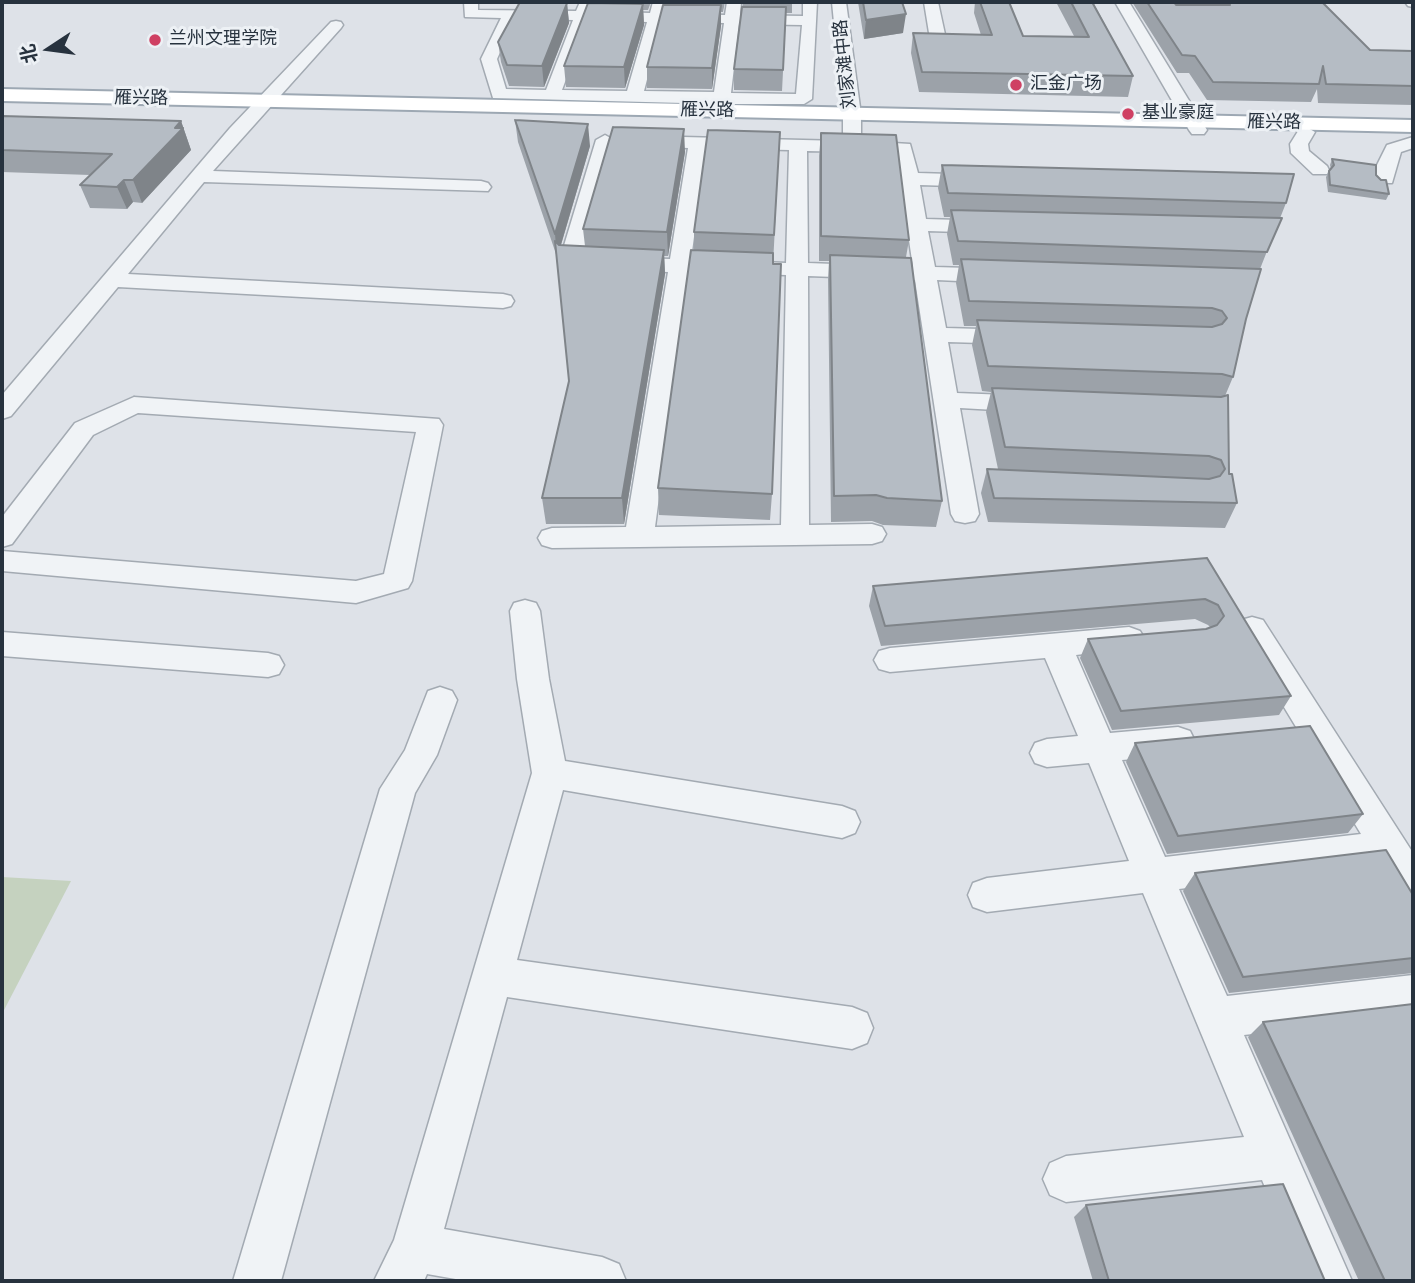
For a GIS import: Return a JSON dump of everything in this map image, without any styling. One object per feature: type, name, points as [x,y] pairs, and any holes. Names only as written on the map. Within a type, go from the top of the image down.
[{"type":"main road","name":"雁兴路","points":[[2,95],[852,129],[1413,126]]},
{"type":"main road","name":"雁兴路","points":[[2,107],[262,107]]},
{"type":"main road","name":"雁兴路","points":[[1195,126],[1413,135]]},
{"type":"street","points":[[471,2],[470,14],[584,9],[659,10],[731,19],[810,21]]},
{"type":"street","points":[[722,99],[734,2]]},
{"type":"street","points":[[510,14],[489,59],[499,94],[804,99],[810,2]]},
{"type":"street","name":"刘家滩中路","points":[[839,2],[852,129]]},
{"type":"street","points":[[931,2],[938,39]]},
{"type":"street","points":[[1122,2],[1195,126]]},
{"type":"street","points":[[552,95],[584,9]]},
{"type":"street","points":[[634,97],[659,10]]},
{"type":"street","points":[[2,411],[200,176],[336,25]]},
{"type":"street","points":[[578,139],[798,145],[852,129],[904,149],[946,400],[972,482],[965,514]]},
{"type":"street","points":[[1306,132],[1299,144],[1300,153],[1320,170]]},
{"type":"street","points":[[605,140],[570,261],[1021,276]]},
{"type":"street","points":[[639,537],[698,142]]},
{"type":"street","points":[[1385,179],[1385,165],[1392,149],[1413,142]]},
{"type":"street","points":[[795,535],[798,145]]},
{"type":"street","points":[[200,176],[481,187]]},
{"type":"street","points":[[909,179],[1006,181]]},
{"type":"street","points":[[916,225],[1012,227]]},
{"type":"street","points":[[112,280],[503,301]]},
{"type":"street","points":[[935,335],[1042,338]]},
{"type":"street","points":[[946,400],[1057,405]]},
{"type":"street","points":[[2,537],[84,429],[134,405],[430,425],[397,580],[356,592],[2,561]]},
{"type":"street","points":[[552,538],[872,534]]},
{"type":"street","points":[[525,611],[533,679],[550,773],[407,1265],[602,1281]]},
{"type":"street","points":[[1252,628],[1413,886]]},
{"type":"street","points":[[890,660],[1153,637]]},
{"type":"street","points":[[2,644],[268,665]]},
{"type":"street","points":[[1056,646],[1328,1281]]},
{"type":"street","points":[[257,1281],[398,789],[420,755],[440,700]]},
{"type":"street","points":[[1275,732],[1315,728]]},
{"type":"street","points":[[1047,753],[1208,738]]},
{"type":"street","points":[[550,773],[842,822]]},
{"type":"street","points":[[987,895],[1390,847]]},
{"type":"street","points":[[493,976],[852,1028]]},
{"type":"street","points":[[1215,1018],[1413,995]]},
{"type":"street","points":[[1066,1179],[1274,1156]]},
{"type":"green space","points":[[2,877],[71,881],[2,1014]]},
{"type":"building","points":[[520,2],[567,3],[542,66],[507,65],[498,42]]},
{"type":"building","points":[[863,2],[902,2],[906,14],[866,20]]},
{"type":"building","points":[[980,2],[1009,2],[1023,36],[1089,37],[1071,2],[1092,2],[1133,76],[922,72],[913,33],[992,35]]},
{"type":"building","points":[[1147,2],[1230,5],[1227,2],[1322,2],[1370,50],[1413,51],[1413,86],[1326,84],[1323,66],[1319,84],[1213,82],[1195,56],[1182,55]]},
{"type":"building","points":[[588,3],[643,4],[624,67],[564,66]]},
{"type":"building","points":[[663,5],[721,5],[712,68],[647,67]]},
{"type":"building","points":[[742,7],[786,7],[783,70],[734,69]]},
{"type":"building","points":[[2,116],[181,121],[175,128],[183,128],[133,180],[124,180],[117,187],[80,185],[112,154],[2,150]]},
{"type":"building","points":[[515,120],[588,124],[555,234]]},
{"type":"building","points":[[613,127],[684,129],[667,232],[583,229]]},
{"type":"building","points":[[708,130],[780,132],[774,235],[694,232]]},
{"type":"building","points":[[821,133],[896,135],[909,240],[821,236]]},
{"type":"building","points":[[1332,159],[1376,165],[1376,175],[1381,180],[1386,180],[1389,194],[1330,185],[1329,171],[1334,165]]},
{"type":"building","points":[[942,165],[1294,174],[1286,203],[948,193]]},
{"type":"building","points":[[951,210],[1282,218],[1267,252],[958,241]]},
{"type":"building","points":[[555,241],[559,245],[664,250],[622,498],[542,498],[569,381]]},
{"type":"building","points":[[691,250],[773,253],[773,264],[781,264],[772,494],[658,488]]},
{"type":"building","points":[[830,255],[911,258],[942,501],[876,495],[834,496]]},
{"type":"building","points":[[961,259],[1261,269],[1233,377],[1222,374],[988,366],[977,320],[1212,327],[1222,324],[1227,318],[1222,311],[1212,308],[969,301]]},
{"type":"building","points":[[992,388],[1221,397],[1228,395],[1229,474],[1232,474],[1237,503],[994,498],[987,469],[1209,479],[1220,476],[1225,469],[1221,460],[1209,456],[1005,447]]},
{"type":"building","points":[[1207,558],[1291,696],[1121,711],[1088,639],[1206,629],[1217,625],[1224,616],[1218,605],[1205,599],[885,626],[873,586]]},
{"type":"building","points":[[1310,726],[1363,814],[1178,836],[1135,743]]},
{"type":"building","points":[[1386,850],[1413,895],[1413,958],[1243,977],[1195,873]]},
{"type":"building","points":[[1413,1004],[1413,1281],[1385,1281],[1263,1022]]},
{"type":"building","points":[[1283,1184],[1325,1281],[1109,1281],[1086,1205]]},
{"type":"place","name":"兰州文理学院","points":[[155,40]]},
{"type":"place","name":"汇金广场","points":[[1016,85]]},
{"type":"place","name":"基业豪庭","points":[[1128,114]]}]
